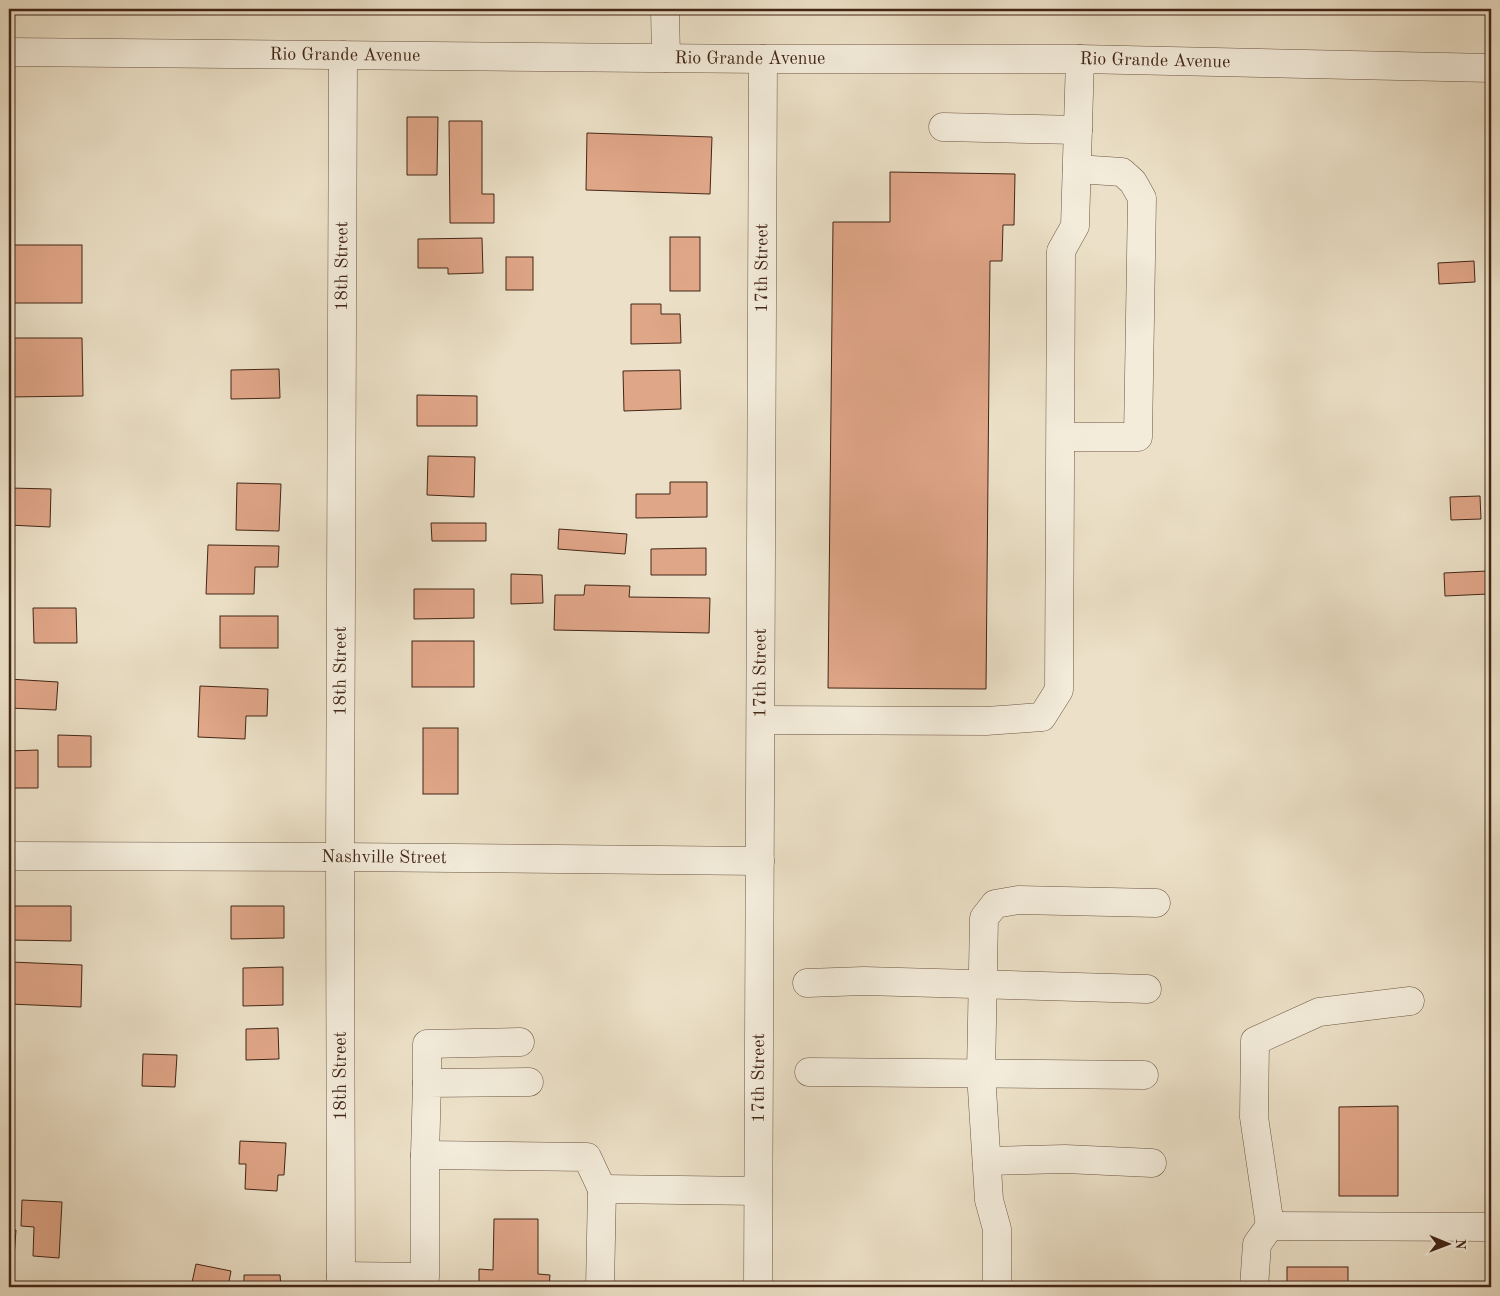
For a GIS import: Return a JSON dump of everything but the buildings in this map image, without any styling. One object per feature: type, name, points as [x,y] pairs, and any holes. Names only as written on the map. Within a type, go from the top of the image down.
[{"type":"street","points":[[666,9],[666,58]]},
{"type":"street","name":"Rio Grande Avenue","points":[[9,52],[763,59],[1080,59],[1491,68]]},
{"type":"street","name":"18th Street","points":[[341,1282],[340,857],[343,55]]},
{"type":"street","name":"17th Street","points":[[758,1287],[763,59]]},
{"type":"street","points":[[761,720],[986,720],[1042,717],[1059,690],[1061,250],[1075,226],[1080,59]]},
{"type":"street","points":[[943,127],[1078,130]]},
{"type":"street","points":[[1061,437],[1138,437],[1142,198],[1133,182],[1122,172],[1077,169]]},
{"type":"street","name":"Nashville Street","points":[[9,856],[340,857],[760,862]]},
{"type":"street","points":[[997,1287],[997,1229],[989,1200],[981,1073],[984,918],[995,904],[1018,900],[1156,903]]},
{"type":"street","points":[[807,983],[864,981],[1147,989]]},
{"type":"street","points":[[1254,1287],[1257,1244],[1270,1226],[1254,1117],[1255,1041],[1319,1012],[1410,1001]]},
{"type":"street","points":[[341,1282],[425,1277],[427,1044],[520,1042]]},
{"type":"street","points":[[809,1072],[1144,1075]]},
{"type":"street","points":[[427,1083],[528,1082]]},
{"type":"street","points":[[425,1155],[587,1157],[602,1189],[600,1287]]},
{"type":"street","points":[[987,1161],[1065,1159],[1152,1163]]},
{"type":"street","points":[[602,1189],[758,1191]]},
{"type":"street","points":[[1270,1226],[1491,1227]]}]
